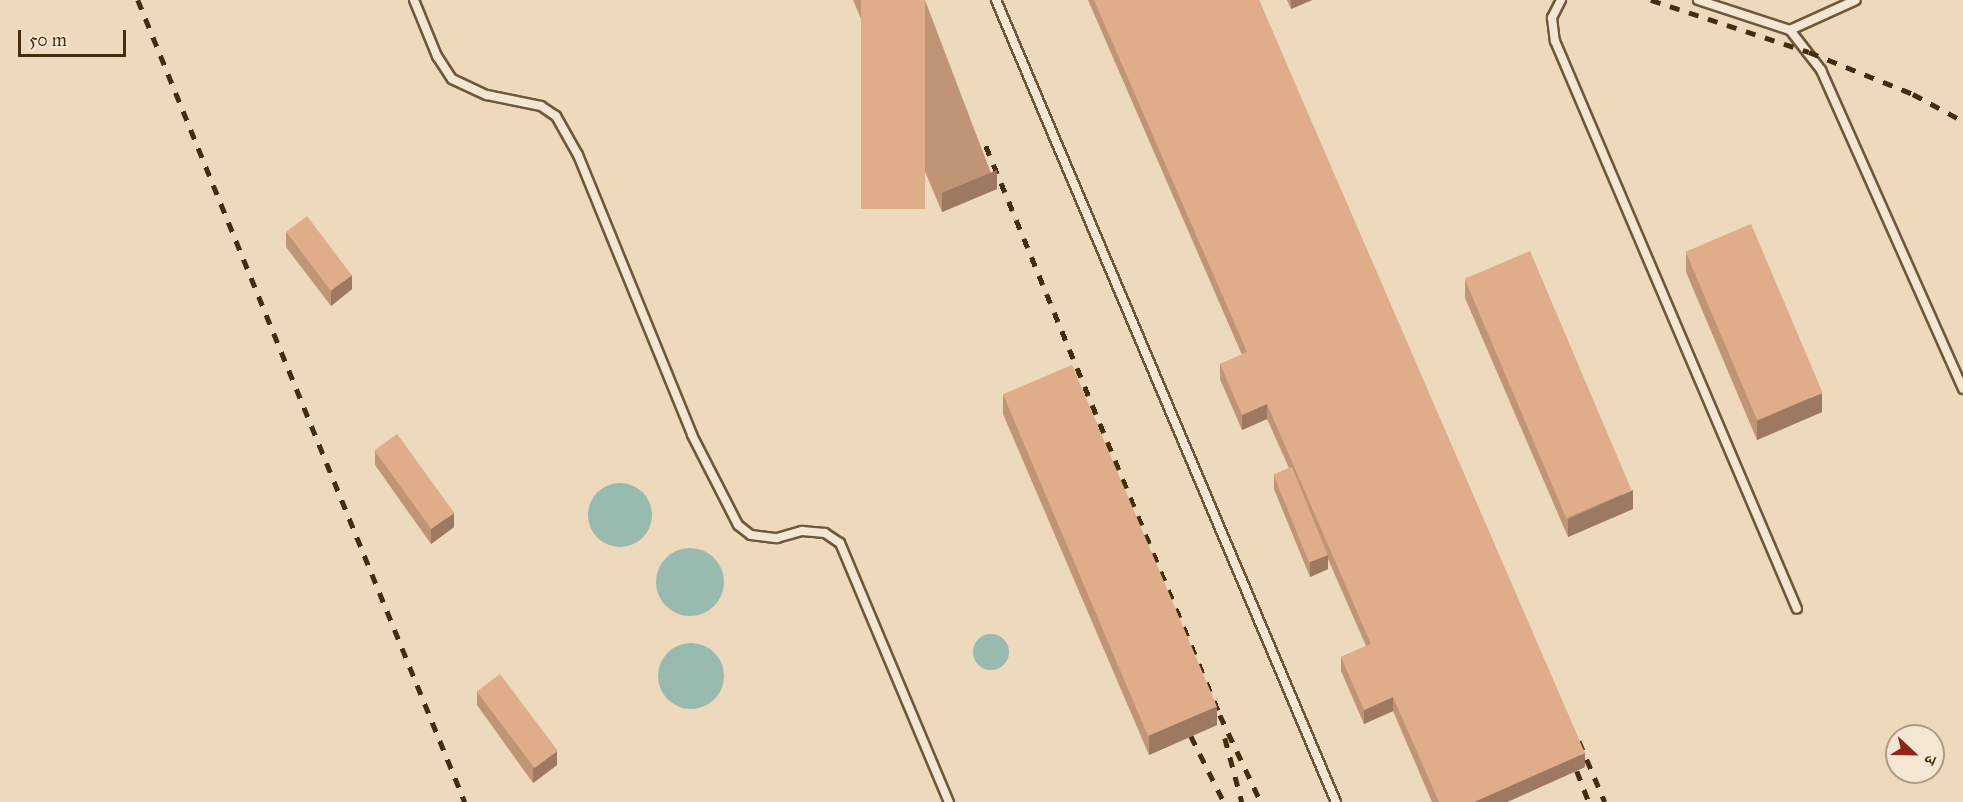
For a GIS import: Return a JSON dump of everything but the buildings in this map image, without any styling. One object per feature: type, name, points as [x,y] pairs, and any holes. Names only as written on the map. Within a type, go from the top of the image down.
[{"type":"lane","points":[[414,0],[437,56],[452,79],[487,95],[541,106],[556,116],[578,155],[692,435],[738,525],[751,535],[777,538],[802,531],[825,533],[840,543],[949,802]]},
{"type":"lane","points":[[996,0],[1336,802]]},
{"type":"lane","points":[[1561,0],[1552,18],[1555,41],[1797,609]]},
{"type":"lane","points":[[1698,0],[1790,30],[1828,82],[1963,389]]},
{"type":"lane","points":[[1790,30],[1856,0]]},
{"type":"water","points":[[620,483],[638,489],[646,497],[652,515],[646,533],[638,541],[620,547],[602,541],[594,533],[588,515],[594,497],[602,489]]},
{"type":"water","points":[[690,548],[703,550],[714,558],[722,569],[724,582],[722,595],[714,606],[703,614],[690,616],[677,614],[666,606],[658,595],[656,582],[658,569],[666,558],[677,550]]},
{"type":"water","points":[[991,634],[1003,640],[1009,652],[1003,664],[991,670],[979,664],[973,652],[979,640]]},
{"type":"water","points":[[691,643],[704,645],[719,658],[724,676],[722,689],[709,704],[691,709],[678,707],[663,694],[658,676],[660,663],[673,648]]},
{"type":"railway","points":[[138,0],[465,802]]},
{"type":"railway","points":[[1651,0],[1809,52],[1913,94],[1963,121]]},
{"type":"railway","points":[[986,146],[1220,715],[1261,802]]},
{"type":"railway","points":[[1191,736],[1224,802]]},
{"type":"railway","points":[[1225,738],[1242,802]]},
{"type":"railway","points":[[1579,741],[1605,802]]},
{"type":"railway","points":[[1577,771],[1589,802]]}]
